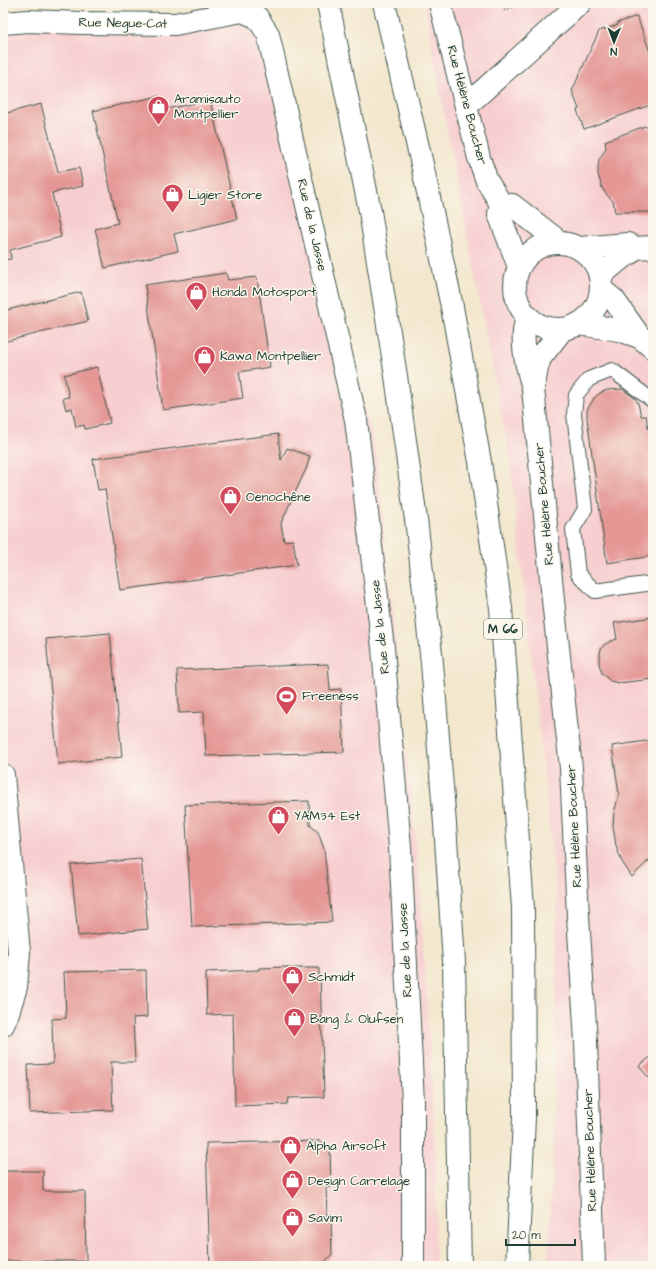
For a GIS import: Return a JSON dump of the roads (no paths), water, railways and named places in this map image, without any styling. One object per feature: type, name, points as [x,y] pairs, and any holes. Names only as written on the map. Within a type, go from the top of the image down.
[{"type":"main road","points":[[328,3],[373,234],[396,376],[417,527],[432,663],[454,962],[460,1266]]},
{"type":"main road","name":"M 66","points":[[384,3],[422,164],[452,307],[480,462],[501,608],[523,908],[524,1118],[517,1266]]},
{"type":"main road","name":"Rue Hélène Boucher","points":[[440,3],[482,166],[487,181],[501,204],[499,214],[519,267]]},
{"type":"main road","points":[[466,106],[580,3]]},
{"type":"main road","name":"Rue Negue-Cat","points":[[3,23],[28,21],[175,24],[242,11]]},
{"type":"main road","name":"Rue de la Jasse","points":[[242,11],[257,17],[268,34],[356,420],[383,648],[400,847],[413,1102],[413,1266]]},
{"type":"main road","points":[[501,204],[512,205],[570,246],[589,256],[596,265],[601,283],[646,343]]},
{"type":"main road","points":[[643,248],[628,244],[570,246],[548,244],[536,249],[526,257],[519,267],[515,280],[515,294],[519,306],[527,317],[537,324],[549,329],[571,327],[619,330],[646,343]]},
{"type":"main road","points":[[571,327],[590,316],[598,304],[601,283],[619,260],[643,248]]},
{"type":"main road","name":"Rue Hélène Boucher","points":[[527,317],[524,332],[525,348],[527,366],[533,388],[552,592],[571,768],[586,1041],[594,1266]]},
{"type":"main road","name":"Rue Hélène Boucher","points":[[533,388],[540,358],[571,327]]},
{"type":"main road","points":[[3,775],[19,952],[16,987],[3,1025]]},
{"type":"lane","points":[[653,401],[612,370],[589,380],[576,395],[574,414],[585,509],[573,529],[578,574],[595,591],[653,583]]},
{"type":"place","name":"Aramisauto Montpellier","points":[[158,126]]},
{"type":"place","name":"Ligier Store","points":[[172,214]]},
{"type":"place","name":"Honda Motosport","points":[[197,312]]},
{"type":"place","name":"Kawa Montpellier","points":[[204,376]]},
{"type":"place","name":"Oenochêne","points":[[230,516]]},
{"type":"place","name":"Freeness","points":[[287,716]]},
{"type":"place","name":"YAM34 Est","points":[[278,836]]},
{"type":"place","name":"Schmidt","points":[[293,996]]},
{"type":"place","name":"Bang & Olufsen","points":[[294,1038]]},
{"type":"place","name":"Alpha Airsoft","points":[[291,1166]]},
{"type":"place","name":"Design Carrelage","points":[[292,1200]]},
{"type":"place","name":"Savim","points":[[293,1238]]}]
